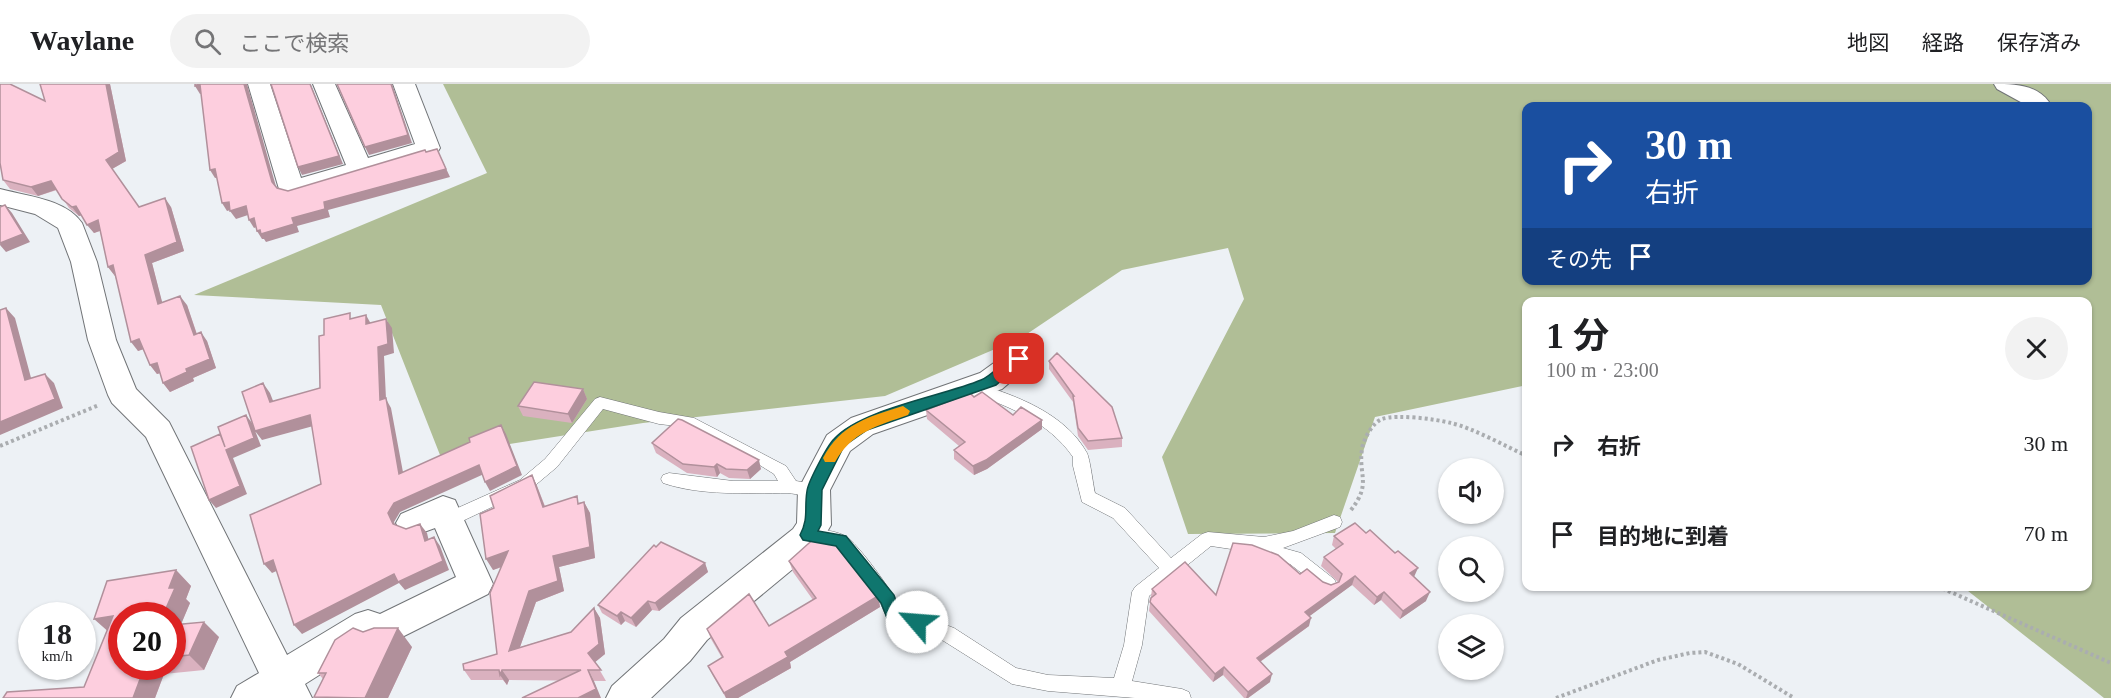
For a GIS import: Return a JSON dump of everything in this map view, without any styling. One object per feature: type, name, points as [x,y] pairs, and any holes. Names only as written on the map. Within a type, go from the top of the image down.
[{"type":"street","points":[[260,84],[292,189],[428,148],[404,84]]},
{"type":"street","points":[[324,84],[360,169]]},
{"type":"street","points":[[2005,84],[2037,102]]},
{"type":"street","points":[[0,197],[44,208],[69,223],[84,262],[102,340],[123,395],[158,430],[287,688]]},
{"type":"street","points":[[625,698],[677,650],[693,629],[808,535],[814,525],[803,488],[838,443],[862,426],[991,381],[1019,359]]},
{"type":"street","points":[[250,698],[287,688],[368,625],[377,632],[476,584],[443,509],[413,523]]},
{"type":"lane","points":[[975,388],[1048,419],[1062,431],[1081,456],[1088,497],[1119,513],[1170,569]]},
{"type":"lane","points":[[448,520],[526,484],[551,463],[600,403],[631,408],[659,418],[689,422],[764,460],[803,488]]},
{"type":"lane","points":[[669,478],[743,488],[803,488]]},
{"type":"lane","points":[[1121,687],[1133,645],[1141,592],[1208,539],[1253,545],[1294,538],[1334,522]]},
{"type":"lane","points":[[808,535],[841,541],[888,600],[893,614],[948,634],[1012,676],[1048,683],[1121,687],[1182,698]]},
{"type":"lane","points":[[1253,545],[1263,551],[1295,558],[1328,584]]},
{"type":"path","points":[[0,446],[123,395]]},
{"type":"path","points":[[1334,522],[1353,508],[1361,497],[1364,480],[1362,448],[1374,424],[1382,419],[1399,417],[1452,423],[1522,454]]},
{"type":"path","points":[[1949,591],[2111,663]]},
{"type":"path","points":[[1556,698],[1642,664],[1677,655],[1717,655],[1747,668],[1794,698]]},
{"type":"green space","points":[[443,84],[2111,84],[2111,698],[2104,698],[1968,591],[2092,591],[2092,297],[1522,297],[1522,386],[1375,417],[1335,533],[1188,534],[1162,457],[1244,299],[1228,248],[1122,270],[1021,338],[885,396],[643,423],[440,455],[381,305],[194,295],[487,173]]},
{"type":"building","points":[[0,84],[10,84],[45,101],[40,84],[106,84],[119,152],[106,160],[139,207],[165,198],[177,242],[145,255],[158,304],[180,296],[194,335],[201,332],[210,359],[186,369],[187,372],[163,383],[157,363],[150,365],[139,339],[131,342],[113,265],[108,267],[98,220],[87,225],[76,206],[72,207],[62,199],[51,181],[31,187],[3,180],[0,163]]},
{"type":"building","points":[[195,84],[244,84],[272,182],[277,188],[288,191],[425,150],[426,152],[437,149],[446,169],[324,202],[325,209],[292,218],[294,224],[261,234],[260,230],[257,231],[254,218],[249,220],[246,206],[230,211],[229,202],[222,203],[215,169],[210,170],[200,85],[195,86]]},
{"type":"building","points":[[271,84],[310,84],[339,156],[298,167]]},
{"type":"building","points":[[337,84],[391,84],[408,135],[365,147]]},
{"type":"building","points":[[5,205],[23,234],[0,243],[0,207]]},
{"type":"building","points":[[6,308],[25,380],[45,374],[55,399],[0,422],[0,310]]},
{"type":"building","points":[[350,313],[350,319],[366,315],[366,324],[386,319],[388,344],[378,347],[380,400],[386,398],[399,474],[470,442],[469,438],[501,425],[517,466],[485,482],[479,465],[394,503],[388,513],[393,524],[406,529],[420,524],[425,541],[434,537],[443,561],[398,582],[394,574],[294,625],[273,560],[264,564],[250,515],[321,484],[310,415],[255,431],[242,392],[263,383],[270,402],[320,388],[319,336],[324,335],[324,319]]},
{"type":"building","points":[[1057,353],[1112,407],[1122,438],[1088,441],[1078,428],[1074,396],[1049,361]]},
{"type":"building","points":[[534,382],[583,389],[568,414],[518,406]]},
{"type":"building","points":[[982,392],[1013,415],[1021,407],[1042,420],[986,460],[973,466],[954,450],[965,442],[926,410],[970,393],[974,397]]},
{"type":"building","points":[[246,415],[254,438],[226,450],[240,486],[209,500],[191,447],[220,434],[225,447],[218,427]]},
{"type":"building","points":[[678,419],[759,460],[747,470],[726,469],[717,464],[714,467],[683,464],[652,443]]},
{"type":"building","points":[[532,475],[543,507],[577,496],[578,504],[584,502],[590,547],[553,556],[558,581],[529,591],[509,651],[571,632],[594,608],[599,644],[588,653],[601,670],[588,670],[596,689],[578,698],[522,698],[581,670],[502,670],[500,675],[499,670],[464,670],[463,664],[497,654],[490,593],[508,551],[486,559],[480,514],[494,508],[490,496]]},
{"type":"building","points":[[1355,523],[1366,533],[1370,530],[1395,553],[1398,551],[1418,568],[1410,573],[1430,592],[1403,611],[1384,592],[1377,597],[1355,576],[1305,612],[1311,618],[1257,658],[1272,674],[1248,692],[1224,667],[1215,674],[1150,602],[1156,594],[1152,589],[1185,562],[1216,595],[1233,543],[1252,545],[1278,555],[1300,574],[1307,569],[1323,582],[1331,585],[1339,582],[1342,574],[1324,557],[1343,544],[1334,536]]},
{"type":"building","points":[[818,535],[832,538],[878,596],[785,652],[788,657],[724,693],[708,666],[723,657],[707,629],[749,594],[769,626],[816,598],[789,561]]},
{"type":"building","points":[[661,542],[705,563],[655,603],[648,601],[631,618],[621,612],[617,616],[598,605],[654,545],[656,547]]},
{"type":"building","points":[[176,570],[169,588],[175,588],[169,602],[108,602],[108,617],[96,619],[107,581]]},
{"type":"building","points":[[204,622],[189,655],[186,655],[186,624]]},
{"type":"building","points":[[108,628],[108,680],[140,680],[133,698],[3,698],[7,692],[84,687],[87,680],[96,680],[96,658]]},
{"type":"building","points":[[353,628],[363,632],[374,628],[398,628],[365,698],[314,697],[326,673],[318,673],[335,640]]},
{"type":"slow traffic","points":[[830,458],[838,443],[862,426],[903,411]]},
{"type":"route","points":[[917,622],[893,614],[888,600],[841,541],[808,535],[814,525],[814,490],[838,443],[862,426],[921,404],[975,388],[991,381],[1019,359]]}]
